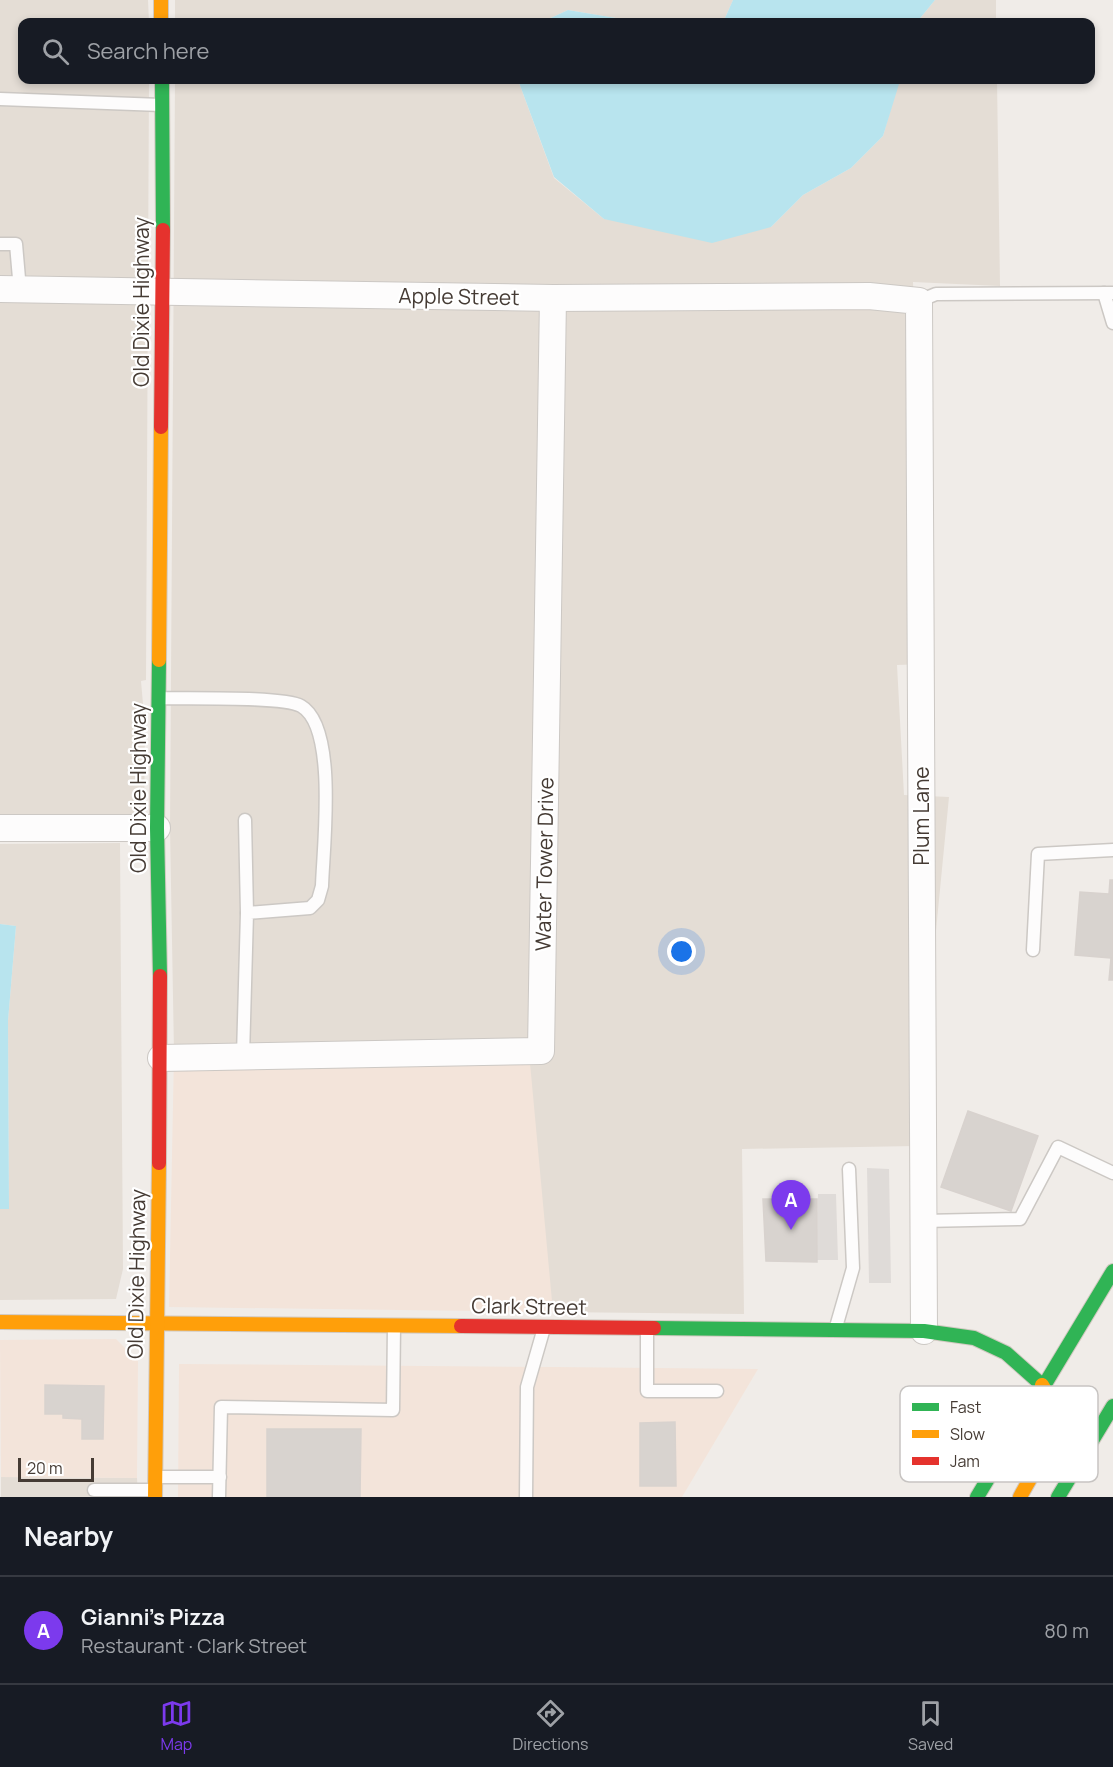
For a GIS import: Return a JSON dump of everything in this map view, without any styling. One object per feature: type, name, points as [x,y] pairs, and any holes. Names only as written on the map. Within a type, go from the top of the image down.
[{"type":"main road","points":[[161,0],[161,18]]},
{"type":"main road","name":"Old Dixie Highway","points":[[155,1488],[155,1322],[161,1058],[157,828],[163,293],[162,84]]},
{"type":"main road","points":[[1042,1385],[1113,1271]]},
{"type":"main road","name":"Clark Street","points":[[0,1322],[924,1331],[974,1338],[1006,1353],[1042,1385]]},
{"type":"main road","points":[[1098,1431],[1113,1406]]},
{"type":"main road","points":[[977,1497],[986,1482]]},
{"type":"main road","points":[[1020,1497],[1028,1482]]},
{"type":"main road","points":[[1058,1497],[1067,1482]]},
{"type":"street","name":"Apple Street","points":[[10,290],[553,298],[869,296],[919,301]]},
{"type":"street","name":"Water Tower Drive","points":[[161,1058],[541,1051],[553,298]]},
{"type":"street","name":"Plum Lane","points":[[919,301],[924,1331]]},
{"type":"street","points":[[0,828],[157,828]]},
{"type":"lane","points":[[0,99],[162,105]]},
{"type":"lane","points":[[0,244],[16,244],[10,290]]},
{"type":"lane","points":[[919,301],[936,294],[1109,293],[1113,323]]},
{"type":"lane","points":[[159,698],[280,701],[300,706],[312,717],[319,732],[325,770],[322,886],[318,900],[310,908],[300,911],[247,913]]},
{"type":"lane","points":[[243,1056],[247,913],[245,820]]},
{"type":"lane","points":[[1032,950],[1038,854],[1113,850]]},
{"type":"lane","points":[[923,1221],[1020,1218],[1058,1147],[1113,1173]]},
{"type":"lane","points":[[835,1330],[854,1268],[849,1169]]},
{"type":"lane","points":[[219,1497],[221,1407],[393,1410],[394,1325]]},
{"type":"lane","points":[[526,1497],[528,1387],[545,1327]]},
{"type":"lane","points":[[647,1328],[647,1391],[717,1391]]},
{"type":"lane","points":[[94,1490],[155,1488],[219,1477]]},
{"type":"shaded area","points":[[0,0],[148,0],[149,18],[18,18],[18,84],[149,84],[146,680],[141,681],[145,727],[144,827],[0,825]]},
{"type":"shaded area","points":[[175,0],[733,0],[725,18],[616,18],[568,10],[551,18],[175,18]]},
{"type":"shaded area","points":[[935,0],[996,0],[996,18],[920,18]]},
{"type":"shaded area","points":[[175,84],[519,84],[554,178],[604,219],[771,227],[803,195],[851,168],[883,136],[898,84],[997,84],[1000,286],[913,282],[926,664],[897,665],[904,795],[949,797],[915,1146],[742,1149],[744,1314],[553,1312],[174,1053],[170,828]]},
{"type":"shaded area","points":[[120,843],[123,1269],[116,1299],[0,1300],[0,1209],[9,1208],[8,1021],[16,926],[0,924],[0,844]]},
{"type":"shaded area","points":[[174,1053],[530,1063],[553,1312],[169,1307]]},
{"type":"shaded area","points":[[867,1168],[889,1169],[891,1283],[869,1283]]},
{"type":"shaded area","points":[[818,1194],[836,1194],[838,1260],[817,1260]]},
{"type":"shaded area","points":[[116,1339],[138,1361],[137,1478],[1,1477],[0,1340]]},
{"type":"shaded area","points":[[179,1364],[758,1369],[682,1497],[178,1497]]},
{"type":"shaded area","points":[[1,1477],[137,1478],[138,1497],[1,1497]]},
{"type":"water","points":[[733,0],[935,0],[920,18],[725,18]]},
{"type":"water","points":[[568,10],[616,18],[551,18]]},
{"type":"water","points":[[519,84],[899,84],[883,136],[851,168],[803,195],[771,227],[712,243],[604,219],[554,177]]},
{"type":"water","points":[[0,924],[16,926],[8,1021],[9,1209],[0,1209]]},
{"type":"building","points":[[1110,880],[1113,880],[1113,980],[1109,980],[1111,958],[1075,955],[1080,892],[1109,894]]},
{"type":"building","points":[[968,1111],[1038,1136],[1011,1211],[941,1187]]},
{"type":"building","points":[[763,1199],[817,1199],[817,1262],[766,1261]]},
{"type":"building","points":[[45,1385],[104,1386],[103,1439],[82,1439],[82,1419],[63,1418],[63,1414],[45,1414]]},
{"type":"building","points":[[675,1422],[676,1486],[640,1486],[640,1423]]},
{"type":"building","points":[[267,1429],[361,1429],[360,1497],[267,1497]]},
{"type":"traffic: fast","points":[[162,84],[163,230]]},
{"type":"traffic: fast","points":[[159,660],[157,828],[160,976]]},
{"type":"traffic: fast","points":[[1044,1386],[1113,1271]]},
{"type":"traffic: fast","points":[[654,1328],[924,1331],[974,1338],[1006,1353],[1042,1385]]},
{"type":"traffic: fast","points":[[1098,1431],[1113,1406]]},
{"type":"traffic: fast","points":[[977,1497],[986,1482]]},
{"type":"traffic: fast","points":[[1058,1497],[1067,1482]]},
{"type":"traffic: slow","points":[[161,0],[161,18]]},
{"type":"traffic: slow","points":[[159,660],[161,427]]},
{"type":"traffic: slow","points":[[155,1497],[159,1163]]},
{"type":"traffic: slow","points":[[0,1322],[461,1326]]},
{"type":"traffic: slow","points":[[1020,1497],[1028,1482]]},
{"type":"traffic: jam","points":[[161,427],[163,230]]},
{"type":"traffic: jam","points":[[159,1163],[160,976]]},
{"type":"traffic: jam","points":[[461,1326],[654,1328]]},
{"type":"place","name":"Gianni's Pizza","points":[[791,1230]]}]
